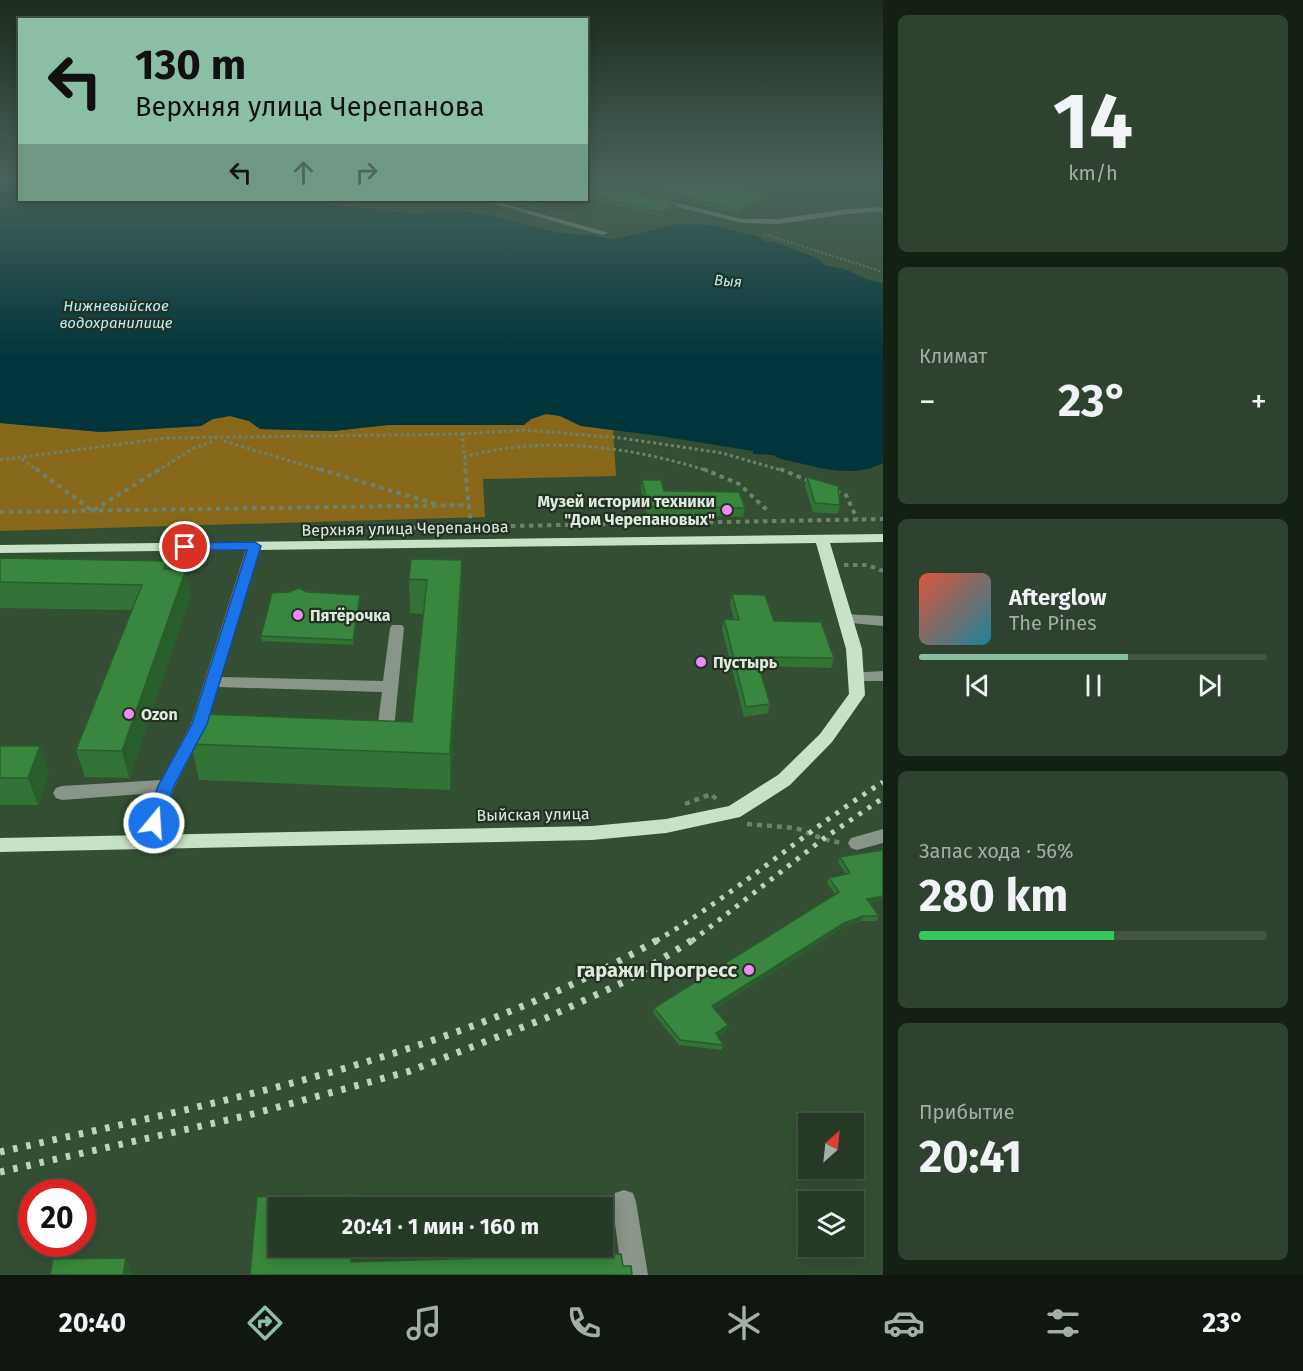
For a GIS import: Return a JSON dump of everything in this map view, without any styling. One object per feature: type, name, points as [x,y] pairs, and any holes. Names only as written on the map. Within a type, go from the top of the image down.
[{"type":"main road","name":"Верхняя улица Черепанова","points":[[0,549],[883,538]]},
{"type":"main road","name":"Выйская улица","points":[[0,845],[592,833],[666,826],[734,812],[784,780],[826,738],[856,695],[854,649],[822,539]]},
{"type":"street","points":[[148,842],[166,786],[205,724],[212,682],[255,546]]},
{"type":"street","points":[[845,619],[883,621]]},
{"type":"street","points":[[363,729],[386,729],[397,628]]},
{"type":"street","points":[[856,677],[883,676]]},
{"type":"street","points":[[212,682],[390,687]]},
{"type":"street","points":[[62,792],[166,786]]},
{"type":"street","points":[[857,843],[883,836]]},
{"type":"street","points":[[624,1202],[635,1275]]},
{"type":"path","points":[[782,240],[883,272]]},
{"type":"path","points":[[1,460],[166,438],[462,434],[526,430],[621,438],[722,453],[770,465],[813,482]]},
{"type":"path","points":[[462,434],[471,525]]},
{"type":"path","points":[[93,511],[194,448],[219,439],[441,505]]},
{"type":"path","points":[[464,458],[488,449],[521,444],[591,446],[688,465],[735,481],[768,511]]},
{"type":"path","points":[[22,459],[93,511]]},
{"type":"path","points":[[835,491],[846,495],[857,519]]},
{"type":"path","points":[[0,512],[468,505]]},
{"type":"path","points":[[340,529],[883,519]]},
{"type":"shaded area","points":[[546,414],[560,416],[581,426],[613,430],[616,476],[483,479],[485,517],[0,531],[0,423],[101,432],[201,426],[213,419],[230,416],[249,421],[260,429],[333,431],[388,425],[524,425],[531,419]]},
{"type":"water","name":"Нижневыйское водохранилище","points":[[0,240],[762,240],[817,258],[825,265],[845,269],[869,280],[883,283],[883,463],[858,471],[832,470],[772,455],[753,454],[753,451],[581,426],[560,416],[546,414],[531,419],[524,425],[388,425],[333,431],[260,429],[249,421],[230,416],[213,419],[201,426],[101,432],[0,423]]},
{"type":"building","points":[[807,477],[838,486],[840,505],[815,503]]},
{"type":"building","points":[[642,480],[661,480],[664,491],[739,492],[745,508],[648,506]]},
{"type":"building","points":[[0,558],[167,561],[164,569],[186,569],[122,751],[76,750],[142,585],[0,582]]},
{"type":"building","points":[[411,559],[462,560],[450,754],[191,744],[201,714],[412,722],[427,580],[409,579]]},
{"type":"building","points":[[299,588],[307,592],[360,595],[353,640],[261,636],[272,593],[289,592]]},
{"type":"building","points":[[732,594],[765,595],[774,621],[821,622],[834,658],[756,657],[770,704],[746,707],[724,619],[739,620]]},
{"type":"building","points":[[0,746],[40,746],[28,778],[0,778]]},
{"type":"building","name":"гаражи Прогресс","points":[[883,850],[883,896],[867,899],[879,916],[863,916],[844,923],[712,1006],[728,1025],[716,1033],[723,1045],[680,1040],[654,1008],[839,892],[829,878],[850,873],[840,857]]},
{"type":"building","points":[[354,1194],[354,1197],[268,1197],[268,1257],[351,1257],[351,1262],[613,1257],[613,1254],[621,1254],[623,1266],[631,1266],[632,1275],[250,1275],[257,1197]]},
{"type":"building","points":[[126,1258],[123,1275],[50,1275],[53,1259]]},
{"type":"railway","points":[[656,941],[686,923],[883,782]]},
{"type":"railway","points":[[692,941],[823,839],[883,798]]},
{"type":"railway","points":[[0,1152],[254,1093],[421,1044],[502,1014],[582,980],[659,939]]},
{"type":"railway","points":[[0,1172],[249,1115],[410,1071],[546,1018],[626,981],[694,939]]},
{"type":"place","name":"Музей истории техники \"Дом Черепановых\"","points":[[727,510]]},
{"type":"place","name":"Пятёрочка","points":[[298,615]]},
{"type":"place","name":"Пустырь","points":[[701,662]]},
{"type":"place","name":"Ozon","points":[[129,714]]},
{"type":"place","name":"гаражи Прогресс","points":[[749,970]]},
{"type":"route","points":[[154,823],[166,786],[199,724],[255,546],[185,547]]},
{"type":"water label","name":"Выя","points":[[728,281]]}]
